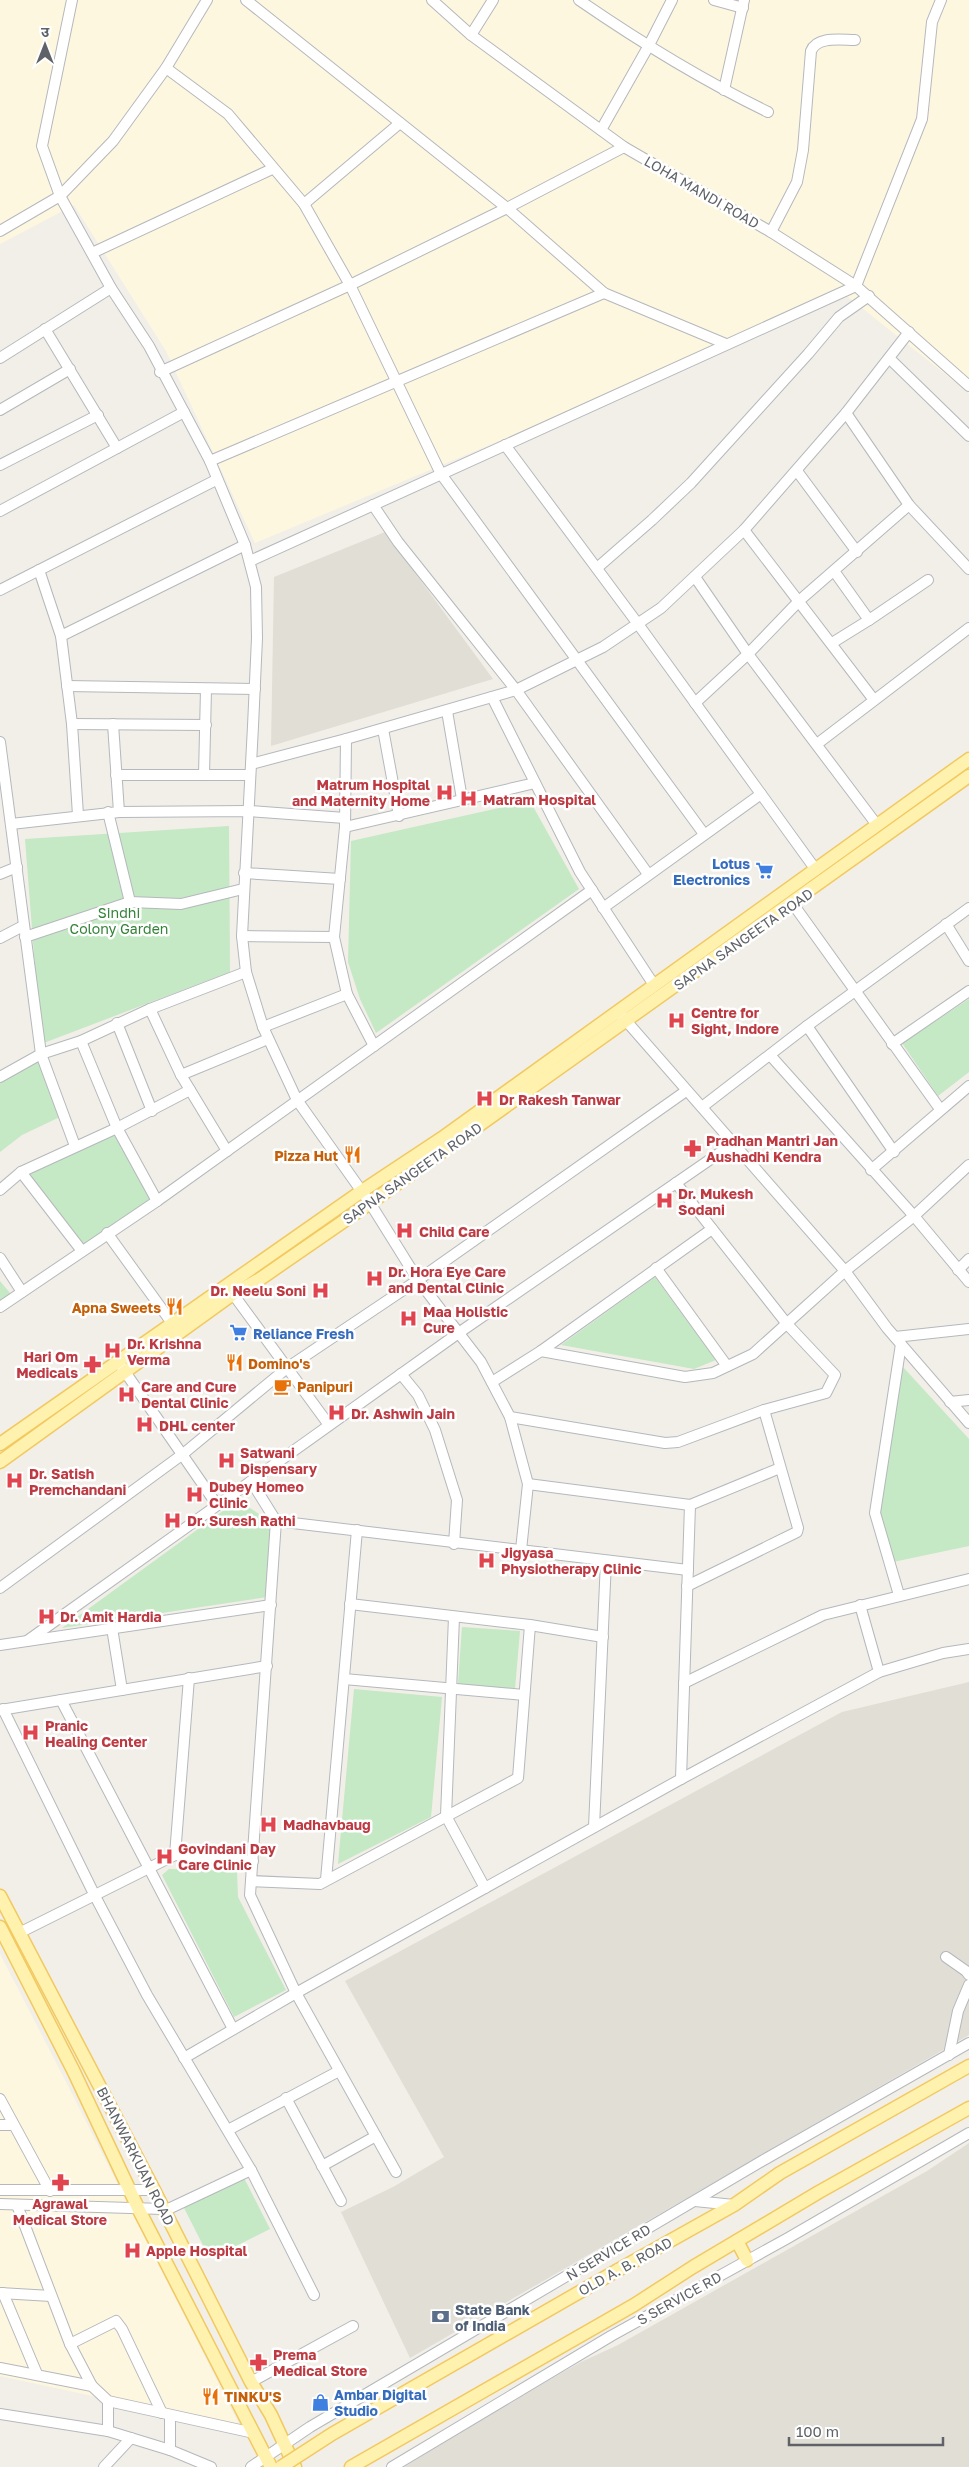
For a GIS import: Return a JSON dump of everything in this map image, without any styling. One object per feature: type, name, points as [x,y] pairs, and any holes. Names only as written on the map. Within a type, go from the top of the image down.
[{"type":"main road","name":"SAPNA SANGEETA ROAD","points":[[0,1444],[233,1294],[260,1279],[370,1203],[622,1016],[654,985],[969,758]]},
{"type":"main road","name":"SAPNA SANGEETA ROAD","points":[[0,1462],[121,1367],[172,1323],[362,1191],[622,1016],[793,904],[969,776]]},
{"type":"main road","name":"BHANWARKUAN ROAD","points":[[0,1896],[154,2190],[251,2382],[271,2415],[296,2467]]},
{"type":"main road","name":"BHANWARKUAN ROAD","points":[[0,1928],[132,2191],[139,2210],[268,2462]]},
{"type":"main road","name":"OLD A. B. ROAD","points":[[281,2467],[332,2434],[734,2205],[780,2173],[969,2066]]},
{"type":"main road","points":[[351,2467],[634,2304],[819,2192],[969,2108]]},
{"type":"main road","points":[[736,2241],[747,2260]]},
{"type":"street","points":[[72,0],[42,146],[60,196],[111,288],[149,346],[160,372],[210,461],[216,480],[245,545],[256,587],[255,689],[242,936],[246,972],[263,1027],[297,1100],[362,1191],[418,1280],[460,1332],[481,1362],[510,1417],[528,1484],[521,1550]]},
{"type":"street","points":[[0,231],[60,196],[113,141],[166,68],[207,0]]},
{"type":"street","points":[[246,0],[507,208],[604,293],[726,344]]},
{"type":"street","name":"LOHA MANDI ROAD","points":[[432,0],[471,35],[624,147],[771,232],[856,286],[969,386]]},
{"type":"street","points":[[471,35],[493,0]]},
{"type":"street","points":[[579,0],[648,47],[724,90],[768,112]]},
{"type":"street","points":[[601,130],[672,0]]},
{"type":"street","points":[[714,0],[743,4],[724,90]]},
{"type":"street","points":[[250,561],[856,286],[922,119],[932,22],[941,0]]},
{"type":"street","points":[[771,232],[797,182],[803,150],[811,51],[814,45],[820,42],[855,40]]},
{"type":"street","points":[[166,68],[228,114],[272,169],[304,204],[350,286],[441,474],[704,834]]},
{"type":"street","points":[[304,204],[400,123]]},
{"type":"street","points":[[160,372],[350,286],[624,147]]},
{"type":"street","points":[[92,253],[272,169]]},
{"type":"street","points":[[0,358],[111,288]]},
{"type":"street","points":[[210,461],[604,293]]},
{"type":"street","points":[[597,568],[691,482],[808,354],[839,317],[869,296]]},
{"type":"street","points":[[45,328],[117,448]]},
{"type":"street","points":[[251,764],[447,711],[516,690],[603,647],[661,608],[744,530],[846,413],[890,359],[909,332]]},
{"type":"street","points":[[890,359],[969,436]]},
{"type":"street","points":[[0,410],[70,369]]},
{"type":"street","points":[[0,510],[184,412]]},
{"type":"street","points":[[846,413],[909,505],[969,569]]},
{"type":"street","points":[[0,465],[98,415]]},
{"type":"street","points":[[505,444],[816,870]]},
{"type":"street","points":[[797,471],[857,552]]},
{"type":"street","points":[[0,590],[216,480]]},
{"type":"street","points":[[373,504],[398,542],[516,690],[648,874]]},
{"type":"street","points":[[695,703],[748,654],[800,600],[909,505]]},
{"type":"street","points":[[744,530],[800,600],[874,700]]},
{"type":"street","points":[[61,636],[245,545]]},
{"type":"street","points":[[40,570],[61,636],[72,724],[78,815]]},
{"type":"street","points":[[834,571],[869,620]]},
{"type":"street","points":[[695,577],[748,654],[818,744],[877,825]]},
{"type":"street","points":[[832,644],[928,580]]},
{"type":"street","points":[[818,744],[969,628]]},
{"type":"street","points":[[67,686],[255,689]]},
{"type":"street","points":[[204,775],[206,689]]},
{"type":"street","points":[[492,697],[580,872],[654,985]]},
{"type":"street","points":[[447,711],[462,799]]},
{"type":"street","points":[[72,724],[206,725]]},
{"type":"street","points":[[113,724],[116,775],[114,812],[130,902]]},
{"type":"street","points":[[382,729],[398,816]]},
{"type":"street","points":[[346,739],[345,823],[334,937],[347,994],[374,1046]]},
{"type":"street","points":[[0,742],[41,1054],[75,1146]]},
{"type":"street","points":[[116,775],[250,775]]},
{"type":"street","points":[[11,824],[114,812],[249,811],[345,823],[398,816],[462,799],[535,783]]},
{"type":"street","points":[[603,908],[761,794]]},
{"type":"street","points":[[0,874],[17,867]]},
{"type":"street","points":[[244,873],[340,879]]},
{"type":"street","points":[[0,938],[130,902],[181,904],[244,890]]},
{"type":"street","points":[[0,1307],[157,1201],[592,890]]},
{"type":"street","points":[[793,904],[940,1109]]},
{"type":"street","points":[[702,1107],[807,1026],[969,908]]},
{"type":"street","points":[[946,924],[969,961]]},
{"type":"street","points":[[242,936],[334,937]]},
{"type":"street","points":[[0,1077],[41,1054],[246,972]]},
{"type":"street","points":[[892,1044],[969,990]]},
{"type":"street","points":[[263,1027],[347,994]]},
{"type":"street","points":[[150,1009],[181,1075],[227,1151]]},
{"type":"street","points":[[622,1016],[845,1272],[898,1340],[969,1423]]},
{"type":"street","points":[[117,1024],[152,1111]]},
{"type":"street","points":[[807,1026],[894,1152]]},
{"type":"street","points":[[181,1075],[268,1039]]},
{"type":"street","points":[[80,1040],[117,1128],[157,1201]]},
{"type":"street","points":[[770,1055],[914,1216],[969,1282]]},
{"type":"street","points":[[871,1170],[969,1086]]},
{"type":"street","points":[[0,1190],[21,1172],[117,1128],[190,1090]]},
{"type":"street","points":[[0,1588],[183,1454],[287,1368],[418,1280],[686,1091]]},
{"type":"street","points":[[27,1641],[460,1332],[734,1143]]},
{"type":"street","points":[[541,1351],[685,1377],[714,1373],[753,1354],[845,1272],[914,1216],[969,1165]]},
{"type":"street","points":[[21,1172],[82,1251]]},
{"type":"street","points":[[510,1417],[665,1443],[678,1442],[764,1410],[826,1393],[835,1375],[787,1324],[676,1183]]},
{"type":"street","points":[[492,1382],[541,1351],[712,1229]]},
{"type":"street","points":[[107,1233],[172,1323]]},
{"type":"street","points":[[0,1258],[22,1292]]},
{"type":"street","points":[[958,1270],[969,1259]]},
{"type":"street","points":[[656,1268],[727,1366]]},
{"type":"street","points":[[233,1294],[330,1425]]},
{"type":"street","points":[[898,1340],[969,1329]]},
{"type":"street","points":[[898,1340],[875,1513],[899,1595]]},
{"type":"street","points":[[121,1367],[217,1505]]},
{"type":"street","points":[[401,1374],[418,1395],[435,1430],[456,1500],[454,1544]]},
{"type":"street","points":[[950,1402],[969,1400]]},
{"type":"street","points":[[687,1586],[797,1532],[798,1528],[764,1410]]},
{"type":"street","points":[[528,1484],[690,1505],[780,1468]]},
{"type":"street","points":[[251,1481],[276,1521],[250,1895],[296,1993],[396,2172]]},
{"type":"street","points":[[681,1779],[690,1505]]},
{"type":"street","points":[[276,1521],[454,1544],[688,1570]]},
{"type":"street","points":[[326,1880],[357,1530]]},
{"type":"street","points":[[594,1827],[606,1560]]},
{"type":"street","points":[[684,1683],[823,1615],[969,1579]]},
{"type":"street","points":[[350,1604],[530,1625],[603,1637]]},
{"type":"street","points":[[0,1645],[271,1605]]},
{"type":"street","points":[[860,1605],[879,1672]]},
{"type":"street","points":[[454,1617],[446,1816],[485,1888]]},
{"type":"street","points":[[251,1881],[320,1884],[518,1778],[530,1625]]},
{"type":"street","points":[[112,1628],[122,1690]]},
{"type":"street","points":[[184,2058],[296,1993],[594,1827],[879,1672],[943,1653],[969,1649]]},
{"type":"street","points":[[267,1666],[1,1710],[95,1896],[184,2058],[251,2170],[314,2295]]},
{"type":"street","points":[[175,1855],[189,1678]]},
{"type":"street","points":[[344,1679],[524,1695]]},
{"type":"street","points":[[61,1700],[233,2029]]},
{"type":"street","points":[[19,1933],[175,1855],[253,1861]]},
{"type":"street","points":[[946,1956],[966,1970],[969,1975]]},
{"type":"street","points":[[949,2055],[958,2011],[969,1985]]},
{"type":"street","name":"N SERVICE RD","points":[[251,2467],[268,2462],[284,2443],[695,2201],[969,2044]]},
{"type":"street","points":[[228,2130],[339,2071]]},
{"type":"street","points":[[286,2098],[341,2201]]},
{"type":"street","points":[[0,2099],[50,2191]]},
{"type":"street","points":[[0,2125],[13,2125]]},
{"type":"street","name":"S SERVICE RD","points":[[392,2467],[611,2336],[969,2133]]},
{"type":"street","points":[[322,2166],[376,2136]]},
{"type":"street","points":[[0,2204],[164,2210],[251,2170]]},
{"type":"street","points":[[0,2190],[154,2190]]},
{"type":"street","points":[[695,2201],[734,2205]]},
{"type":"street","points":[[17,2205],[70,2344],[92,2386],[108,2401],[254,2433]]},
{"type":"street","points":[[37,2374],[1,2293],[51,2296]]},
{"type":"street","points":[[70,2344],[116,2321],[166,2414],[170,2450]]},
{"type":"street","points":[[251,2382],[353,2326]]},
{"type":"street","points":[[0,2368],[92,2386]]},
{"type":"street","points":[[108,2401],[108,2431]]},
{"type":"street","points":[[0,2414],[108,2431],[170,2450],[211,2467]]},
{"type":"street","points":[[104,2467],[131,2438]]},
{"type":"shaded area","points":[[0,0],[969,0],[969,393],[847,296],[255,543],[166,351],[74,205],[0,244]]},
{"type":"shaded area","points":[[385,532],[493,679],[271,746],[274,577]]},
{"type":"shaded area","points":[[969,1682],[969,2035],[410,2358],[341,2212],[393,2187],[444,2157],[345,1981],[842,1712]]},
{"type":"shaded area","points":[[0,1954],[65,2080],[241,2428],[0,2376]]},
{"type":"shaded area","points":[[969,2143],[969,2467],[404,2467],[524,2394],[581,2362],[618,2345],[927,2171]]},
{"type":"green space","points":[[530,801],[579,889],[376,1033],[360,999],[348,962],[351,841]]},
{"type":"green space","name":"Sindhi Colony Garden","points":[[229,826],[230,972],[41,1044],[25,839]]},
{"type":"green space","points":[[969,999],[969,1072],[938,1096],[902,1043]]},
{"type":"green space","points":[[41,1054],[62,1116],[22,1135],[0,1152],[0,1077]]},
{"type":"green space","points":[[117,1128],[157,1201],[82,1251],[21,1172]]},
{"type":"green space","points":[[655,1277],[716,1360],[694,1369],[561,1345]]},
{"type":"green space","points":[[0,1281],[15,1299],[0,1309]]},
{"type":"green space","points":[[903,1367],[969,1439],[969,1546],[893,1562],[877,1515]]},
{"type":"green space","points":[[238,1500],[271,1522],[267,1597],[62,1628]]},
{"type":"green space","points":[[462,1627],[520,1631],[515,1689],[458,1684]]},
{"type":"green space","points":[[354,1689],[442,1697],[431,1817],[338,1864]]},
{"type":"green space","points":[[169,1869],[237,1871],[238,1897],[286,1990],[234,2017],[162,1875]]},
{"type":"green space","points":[[241,2172],[270,2229],[210,2259],[181,2202]]},
{"type":"place","name":"Matrum Hospital and Maternity Home","points":[[444,792]]},
{"type":"place","name":"Matram Hospital","points":[[469,799]]},
{"type":"place","name":"Lotus Electronics","points":[[764,871]]},
{"type":"place","name":"Centre for Sight, Indore","points":[[677,1020]]},
{"type":"place","name":"Dr Rakesh Tanwar","points":[[485,1099]]},
{"type":"place","name":"Pradhan Mantri Jan Aushadhi Kendra","points":[[692,1148]]},
{"type":"place","name":"Pizza Hut","points":[[352,1155]]},
{"type":"place","name":"Dr. Mukesh Sodani","points":[[664,1201]]},
{"type":"place","name":"Child Care","points":[[405,1231]]},
{"type":"place","name":"Dr. Hora Eye Care and Dental Clinic","points":[[374,1279]]},
{"type":"place","name":"Dr. Neelu Soni","points":[[320,1290]]},
{"type":"place","name":"Apna Sweets","points":[[175,1307]]},
{"type":"place","name":"Maa Holistic Cure","points":[[409,1319]]},
{"type":"place","name":"Reliance Fresh","points":[[239,1333]]},
{"type":"place","name":"Dr. Krishna Verma","points":[[113,1351]]},
{"type":"place","name":"Domino's","points":[[234,1363]]},
{"type":"place","name":"Hari Om Medicals","points":[[92,1364]]},
{"type":"place","name":"Panipuri","points":[[283,1386]]},
{"type":"place","name":"Care and Cure Dental Clinic","points":[[127,1394]]},
{"type":"place","name":"Dr. Ashwin Jain","points":[[337,1413]]},
{"type":"place","name":"DHL center","points":[[145,1425]]},
{"type":"place","name":"Satwani Dispensary","points":[[226,1460]]},
{"type":"place","name":"Dr. Satish Premchandani","points":[[15,1481]]},
{"type":"place","name":"Dubey Homeo Clinic","points":[[195,1494]]},
{"type":"place","name":"Dr. Suresh Rathi","points":[[173,1520]]},
{"type":"place","name":"Jigyasa Physiotherapy Clinic","points":[[487,1560]]},
{"type":"place","name":"Dr. Amit Hardia","points":[[46,1616]]},
{"type":"place","name":"Pranic Healing Center","points":[[31,1733]]},
{"type":"place","name":"Madhavbaug","points":[[269,1824]]},
{"type":"place","name":"Govindani Day Care Clinic","points":[[164,1856]]},
{"type":"place","name":"Agrawal Medical Store","points":[[60,2183]]},
{"type":"place","name":"Apple Hospital","points":[[132,2250]]},
{"type":"place","name":"State Bank of India","points":[[441,2317]]},
{"type":"place","name":"Prema Medical Store","points":[[259,2362]]},
{"type":"place","name":"TINKU'S","points":[[210,2396]]},
{"type":"place","name":"Ambar Digital Studio","points":[[320,2402]]}]
